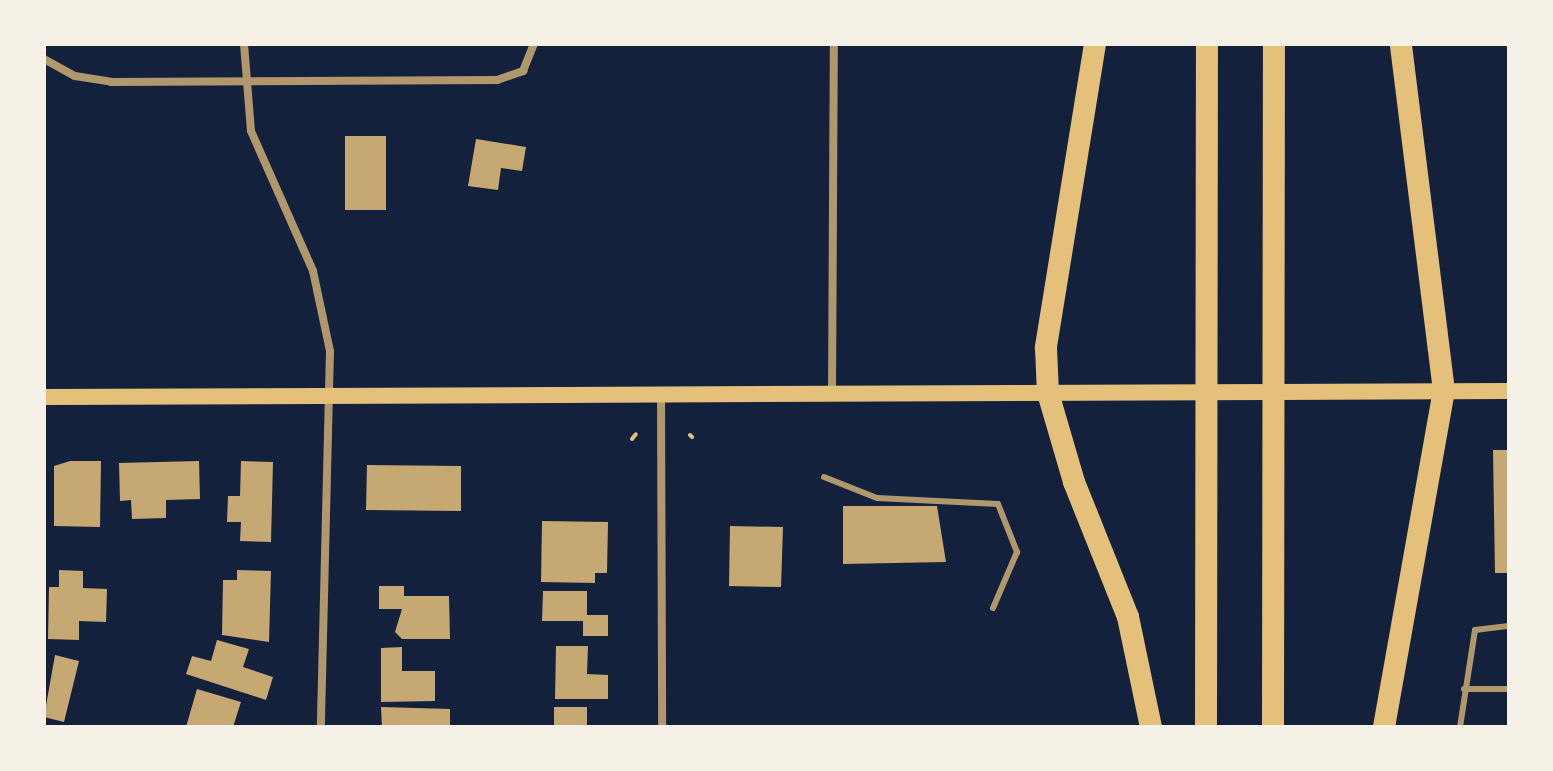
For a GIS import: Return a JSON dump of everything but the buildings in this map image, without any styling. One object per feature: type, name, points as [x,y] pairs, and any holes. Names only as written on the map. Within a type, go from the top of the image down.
[{"type":"highway","points":[[1095,44],[1046,348],[1048,393],[1074,482],[1128,617],[1151,727]]},
{"type":"highway","points":[[1206,727],[1207,44]]},
{"type":"highway","points":[[1273,727],[1274,44]]},
{"type":"highway","points":[[1384,727],[1444,391],[1401,44]]},
{"type":"main road","points":[[44,397],[1509,391]]},
{"type":"street","points":[[244,44],[244,83],[251,131],[299,231],[325,310],[330,398],[321,727]]},
{"type":"street","points":[[46,60],[75,76],[111,82],[497,80],[523,71],[534,44]]},
{"type":"street","points":[[832,395],[834,44]]},
{"type":"street","points":[[661,395],[662,727]]},
{"type":"lane","points":[[824,477],[877,498],[998,504],[1017,552],[993,608]]},
{"type":"lane","points":[[1460,727],[1475,630],[1509,626]]},
{"type":"lane","points":[[1464,689],[1509,689]]}]
